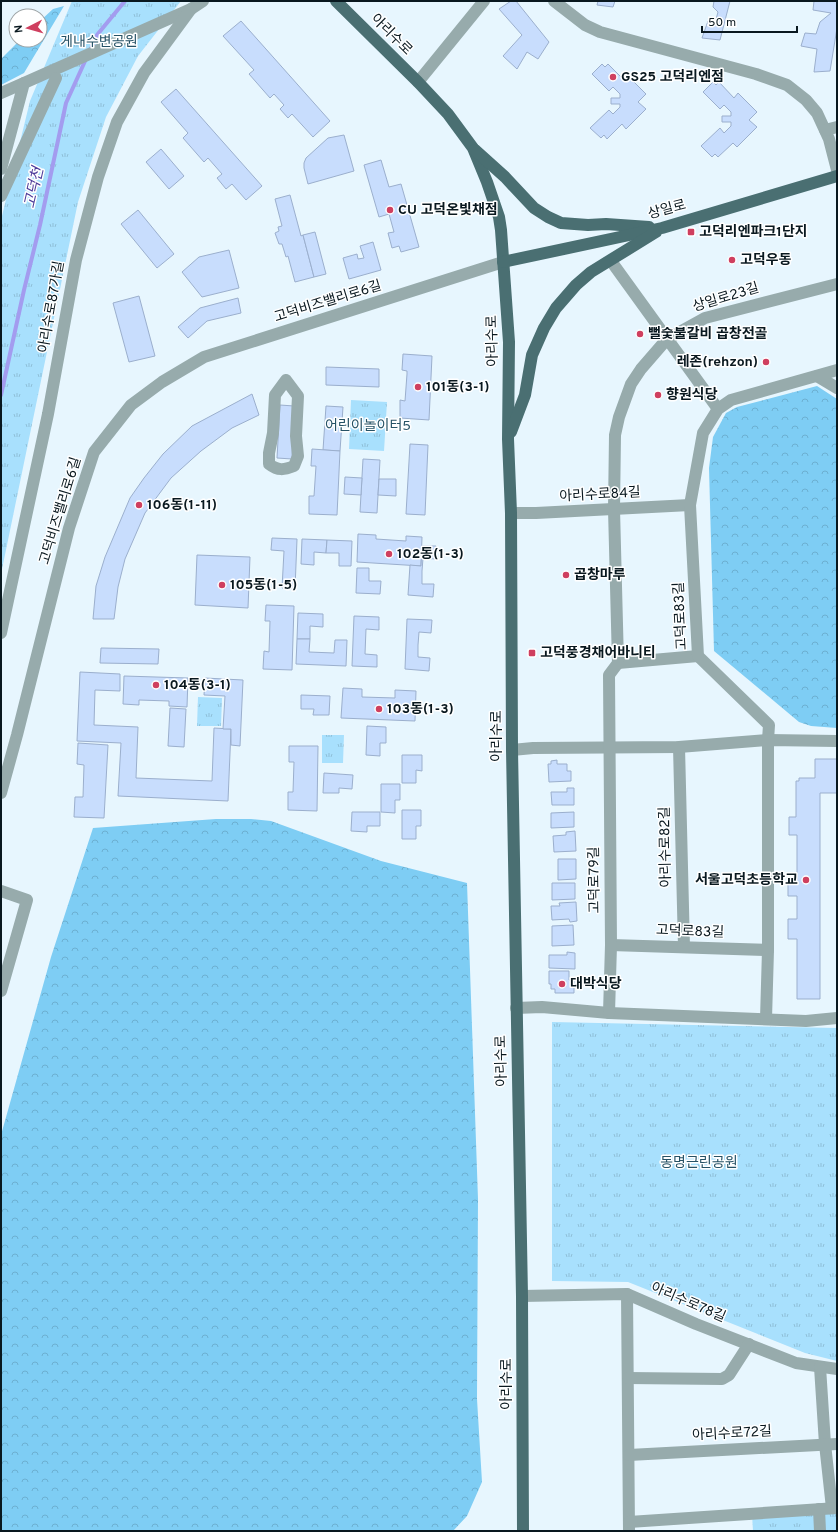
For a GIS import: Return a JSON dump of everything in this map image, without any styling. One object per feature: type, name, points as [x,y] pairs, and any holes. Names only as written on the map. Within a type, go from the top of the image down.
[{"type":"main road","name":"아리수로","points":[[335,2],[418,82],[448,114],[472,148],[487,182],[499,217],[509,342],[508,438],[511,513],[512,750],[522,1296],[523,1531]]},
{"type":"main road","points":[[472,148],[505,176],[534,208],[561,223],[588,225],[606,224],[662,228]]},
{"type":"main road","name":"상일로","points":[[503,262],[662,228],[837,176]]},
{"type":"main road","points":[[508,438],[525,395],[532,355],[544,328],[556,308],[576,285],[591,272],[612,261],[662,228]]},
{"type":"street","points":[[1,93],[164,21],[203,1]]},
{"type":"street","points":[[418,82],[484,1]]},
{"type":"street","points":[[554,1],[585,25],[600,32],[756,74],[787,85],[806,100],[817,113],[829,139],[837,170]]},
{"type":"street","name":"아리수로87가길","points":[[1,633],[46,422],[76,260],[98,177],[116,122],[144,73],[191,8]]},
{"type":"street","points":[[1,196],[56,78]]},
{"type":"street","points":[[1,169],[24,83]]},
{"type":"street","points":[[825,130],[837,127]]},
{"type":"street","points":[[612,261],[666,339],[718,409]]},
{"type":"street","name":"고덕비즈밸리로6길","points":[[1,793],[71,521],[94,452],[131,405],[162,382],[204,357],[503,262]]},
{"type":"street","name":"상일로23길","points":[[614,509],[615,435],[619,417],[632,384],[641,369],[666,339],[705,318],[837,284]]},
{"type":"street","name":"고덕로83길","points":[[766,1019],[768,950],[769,725],[698,656],[690,505],[703,433],[718,409],[731,400],[837,370]]},
{"type":"street","points":[[817,376],[837,388]]},
{"type":"street","points":[[286,380],[298,396],[296,436],[298,456],[294,466],[285,470],[276,469],[269,464],[268,454],[273,433],[275,395],[286,380]]},
{"type":"street","name":"아리수로84길","points":[[511,513],[690,505]]},
{"type":"street","points":[[609,747],[609,675],[618,663],[614,509]]},
{"type":"street","points":[[618,663],[698,656]]},
{"type":"street","points":[[512,750],[533,748],[679,747],[768,740],[837,741]]},
{"type":"street","name":"고덕로79길","points":[[609,747],[611,945],[609,1013]]},
{"type":"street","name":"아리수로82길","points":[[679,747],[684,946]]},
{"type":"street","points":[[1,891],[27,900],[1,991]]},
{"type":"street","name":"고덕로83길","points":[[611,945],[684,946],[768,950]]},
{"type":"street","points":[[516,1008],[542,1007],[609,1013],[806,1021],[837,1018]]},
{"type":"street","points":[[627,1294],[629,1527],[834,1508],[831,1444],[820,1367]]},
{"type":"street","name":"아리수로78길","points":[[522,1296],[627,1294],[696,1324],[796,1363],[837,1369]]},
{"type":"street","points":[[628,1378],[722,1379],[729,1375],[749,1344]]},
{"type":"street","name":"아리수로72길","points":[[629,1455],[831,1444]]},
{"type":"street","points":[[819,1509],[820,1531]]},
{"type":"green space","name":"게내수변공원","points":[[72,1],[181,1],[138,56],[106,117],[78,202],[1,574],[1,220],[30,101]]},
{"type":"green space","points":[[64,6],[48,33],[48,14],[53,9]]},
{"type":"green space","points":[[12,48],[39,48],[24,73],[1,85],[1,59]]},
{"type":"green space","points":[[817,386],[837,399],[837,728],[811,726],[799,722],[714,651],[709,468],[713,437],[726,413],[737,407]]},
{"type":"green space","name":"어린이놀이터5","points":[[351,400],[387,402],[384,451],[349,449]]},
{"type":"green space","points":[[198,697],[222,698],[221,726],[197,726]]},
{"type":"green space","points":[[322,735],[344,735],[343,763],[322,763]]},
{"type":"green space","points":[[216,819],[251,819],[271,821],[381,861],[467,883],[478,1199],[477,1399],[482,1482],[467,1516],[453,1531],[1,1531],[1,1135],[51,957],[93,828]]},
{"type":"green space","name":"동명근린공원","points":[[552,1022],[837,1028],[837,1361],[805,1353],[628,1282],[552,1281]]},
{"type":"green space","points":[[837,1508],[837,1531],[753,1531],[752,1514]]},
{"type":"building","points":[[511,1],[516,1],[549,42],[538,59],[527,52],[517,69],[503,56],[522,35],[499,9]]},
{"type":"building","points":[[598,1],[615,1],[613,7],[597,5]]},
{"type":"building","points":[[714,1],[730,1],[720,40],[702,38],[708,21],[715,23],[718,12],[713,7]]},
{"type":"building","points":[[814,1],[837,1],[837,28],[830,71],[814,72],[817,49],[801,46],[805,33],[816,34],[820,22],[831,13],[813,10]]},
{"type":"building","points":[[241,21],[330,121],[313,137],[292,114],[288,118],[280,109],[284,105],[274,94],[270,98],[249,74],[254,70],[223,36]]},
{"type":"building","points":[[602,64],[605,67],[608,64],[623,79],[627,75],[646,94],[638,102],[646,109],[626,129],[622,124],[607,139],[604,135],[601,138],[590,128],[609,110],[613,114],[620,107],[620,104],[611,104],[611,98],[620,98],[620,94],[613,87],[609,91],[592,74]]},
{"type":"building","points":[[713,82],[716,85],[719,82],[734,98],[738,93],[757,112],[749,120],[757,127],[737,147],[733,143],[718,157],[715,154],[712,157],[701,146],[720,128],[724,133],[731,126],[731,122],[722,122],[722,116],[731,116],[731,112],[724,105],[720,109],[703,92]]},
{"type":"building","points":[[176,89],[262,186],[246,200],[232,184],[226,189],[217,178],[222,174],[208,158],[204,162],[183,138],[188,133],[161,102]]},
{"type":"building","points":[[344,135],[354,171],[308,184],[304,168],[306,158],[328,138]]},
{"type":"building","points":[[161,149],[184,176],[169,189],[146,162]]},
{"type":"building","points":[[381,160],[389,187],[401,184],[419,247],[401,252],[399,246],[392,248],[388,233],[394,232],[389,214],[379,217],[364,165]]},
{"type":"building","points":[[290,195],[301,236],[303,235],[314,277],[295,282],[288,256],[286,257],[282,244],[279,244],[275,233],[279,231],[278,227],[282,226],[275,199]]},
{"type":"building","points":[[138,210],[174,254],[157,268],[121,224]]},
{"type":"building","points":[[315,232],[326,274],[314,277],[303,235]]},
{"type":"building","points":[[373,242],[381,270],[349,279],[343,258],[357,254],[358,259],[364,258],[360,246]]},
{"type":"building","points":[[229,250],[239,288],[202,297],[182,272],[199,257]]},
{"type":"building","points":[[139,296],[155,356],[129,362],[113,303]]},
{"type":"building","points":[[238,298],[241,313],[207,321],[188,338],[178,327],[200,308]]},
{"type":"building","name":"101동(3-1)","points":[[403,354],[432,356],[429,420],[400,418],[400,400],[405,401],[407,374],[407,371],[402,370]]},
{"type":"building","points":[[326,367],[379,369],[379,387],[326,385]]},
{"type":"building","name":"106동(1-11)","points":[[252,394],[259,415],[232,428],[201,451],[171,478],[145,513],[125,559],[118,587],[114,619],[93,619],[96,586],[105,557],[130,498],[144,478],[163,454],[192,426]]},
{"type":"building","points":[[280,405],[294,406],[292,459],[277,458]]},
{"type":"building","points":[[326,406],[343,407],[340,451],[323,450]]},
{"type":"building","points":[[410,444],[428,445],[425,515],[406,514]]},
{"type":"building","points":[[312,449],[340,451],[337,515],[309,514],[309,496],[314,496],[316,466],[311,466]]},
{"type":"building","points":[[363,459],[380,460],[377,513],[360,512]]},
{"type":"building","points":[[345,477],[362,478],[361,495],[344,494]]},
{"type":"building","points":[[379,479],[396,479],[396,496],[378,495]]},
{"type":"building","name":"102동(1-3)","points":[[358,534],[376,535],[376,539],[406,541],[406,536],[422,537],[421,566],[357,562]]},
{"type":"building","points":[[272,538],[297,539],[295,589],[282,588],[284,551],[271,550]]},
{"type":"building","points":[[302,539],[327,540],[326,553],[314,552],[314,565],[301,564]]},
{"type":"building","points":[[327,540],[352,541],[351,566],[339,566],[339,553],[326,553]]},
{"type":"building","points":[[422,546],[436,546],[435,559],[423,558],[422,571],[422,584],[434,584],[433,597],[408,595],[410,565],[421,566]]},
{"type":"building","name":"105동(1-5)","points":[[197,555],[250,557],[248,608],[195,605]]},
{"type":"building","points":[[357,568],[369,568],[369,581],[381,581],[380,594],[356,593]]},
{"type":"building","points":[[266,605],[294,606],[292,670],[263,669],[264,651],[269,652],[270,621],[265,621]]},
{"type":"building","points":[[298,613],[323,614],[323,627],[310,626],[310,639],[297,639]]},
{"type":"building","points":[[354,616],[379,617],[379,630],[366,629],[365,654],[377,655],[377,667],[352,666]]},
{"type":"building","points":[[407,619],[432,620],[431,633],[419,632],[418,645],[418,657],[430,658],[429,671],[405,669]]},
{"type":"building","points":[[297,639],[310,639],[309,652],[334,653],[335,640],[347,640],[346,666],[296,664]]},
{"type":"building","points":[[101,648],[159,649],[158,664],[100,663]]},
{"type":"building","points":[[80,672],[120,674],[120,691],[95,690],[94,725],[138,727],[136,778],[212,781],[214,728],[231,729],[228,801],[118,796],[121,743],[77,741]]},
{"type":"building","name":"104동(3-1)","points":[[124,676],[188,678],[187,707],[169,706],[169,701],[139,700],[139,705],[123,704]]},
{"type":"building","points":[[205,678],[243,680],[240,746],[231,745],[231,729],[223,729],[225,696],[204,695]]},
{"type":"building","name":"103동(1-3)","points":[[343,688],[362,689],[362,697],[395,698],[395,690],[416,691],[415,721],[341,718]]},
{"type":"building","points":[[301,695],[330,696],[329,715],[313,715],[314,709],[301,709]]},
{"type":"building","points":[[170,708],[186,709],[184,747],[168,746]]},
{"type":"building","points":[[367,726],[386,727],[386,743],[380,743],[380,756],[366,755]]},
{"type":"building","points":[[78,743],[108,745],[104,818],[74,817],[75,797],[83,797],[84,765],[77,764]]},
{"type":"building","points":[[289,746],[318,746],[317,811],[288,810],[288,792],[293,792],[294,762],[289,762]]},
{"type":"building","points":[[402,755],[422,755],[422,771],[416,770],[416,783],[402,783]]},
{"type":"building","points":[[815,759],[837,759],[837,793],[820,793],[820,999],[797,999],[797,939],[788,939],[788,919],[797,919],[797,896],[788,896],[788,880],[797,880],[797,835],[789,835],[789,817],[796,817],[796,781],[799,781],[799,778],[815,778]]},
{"type":"building","points":[[557,760],[557,764],[567,764],[567,771],[571,771],[571,781],[549,782],[548,764],[551,764],[551,761]]},
{"type":"building","points":[[324,773],[353,775],[352,789],[339,788],[339,793],[323,793]]},
{"type":"building","points":[[381,784],[400,784],[400,800],[395,800],[395,813],[381,812]]},
{"type":"building","points":[[567,788],[574,788],[574,805],[552,805],[551,792],[567,792]]},
{"type":"building","points":[[402,810],[421,810],[421,826],[416,826],[416,839],[402,839]]},
{"type":"building","points":[[352,812],[380,812],[380,826],[367,826],[367,832],[351,831]]},
{"type":"building","points":[[574,812],[574,827],[551,828],[551,813]]},
{"type":"building","points":[[575,831],[576,851],[554,852],[553,836],[566,835],[566,832]]},
{"type":"building","points":[[558,859],[576,859],[576,879],[558,880]]},
{"type":"building","points":[[552,883],[575,883],[575,899],[552,900]]},
{"type":"building","points":[[576,902],[577,921],[570,922],[569,919],[552,920],[551,906],[560,906],[559,903]]},
{"type":"building","points":[[573,925],[574,945],[552,946],[552,926]]},
{"type":"building","points":[[567,952],[575,953],[575,969],[549,968],[549,955],[567,955]]},
{"type":"building","points":[[549,971],[569,971],[569,980],[574,981],[574,993],[555,993],[555,989],[551,989],[551,984],[549,984]]},
{"type":"waterway","name":"고덕천","points":[[90,51],[97,35],[125,1]]},
{"type":"waterway","name":"고덕천","points":[[1,395],[66,103],[86,59]]},
{"type":"place","name":"GS25 고덕리엔점","points":[[613,77]]},
{"type":"place","name":"CU 고덕온빛채점","points":[[390,210]]},
{"type":"place","name":"고덕리엔파크1단지","points":[[691,232]]},
{"type":"place","name":"고덕우동","points":[[732,260]]},
{"type":"place","name":"뻘숯불갈비 곱창전골","points":[[640,334]]},
{"type":"place","name":"레존(rehzon)","points":[[766,362]]},
{"type":"place","name":"101동(3-1)","points":[[418,387]]},
{"type":"place","name":"향원식당","points":[[658,395]]},
{"type":"place","name":"106동(1-11)","points":[[139,505]]},
{"type":"place","name":"102동(1-3)","points":[[389,554]]},
{"type":"place","name":"곱창마루","points":[[566,575]]},
{"type":"place","name":"105동(1-5)","points":[[222,585]]},
{"type":"place","name":"고덕풍경채어바니티","points":[[532,653]]},
{"type":"place","name":"104동(3-1)","points":[[156,685]]},
{"type":"place","name":"103동(1-3)","points":[[379,709]]},
{"type":"place","name":"서울고덕초등학교","points":[[806,880]]},
{"type":"place","name":"대박식당","points":[[562,984]]}]
